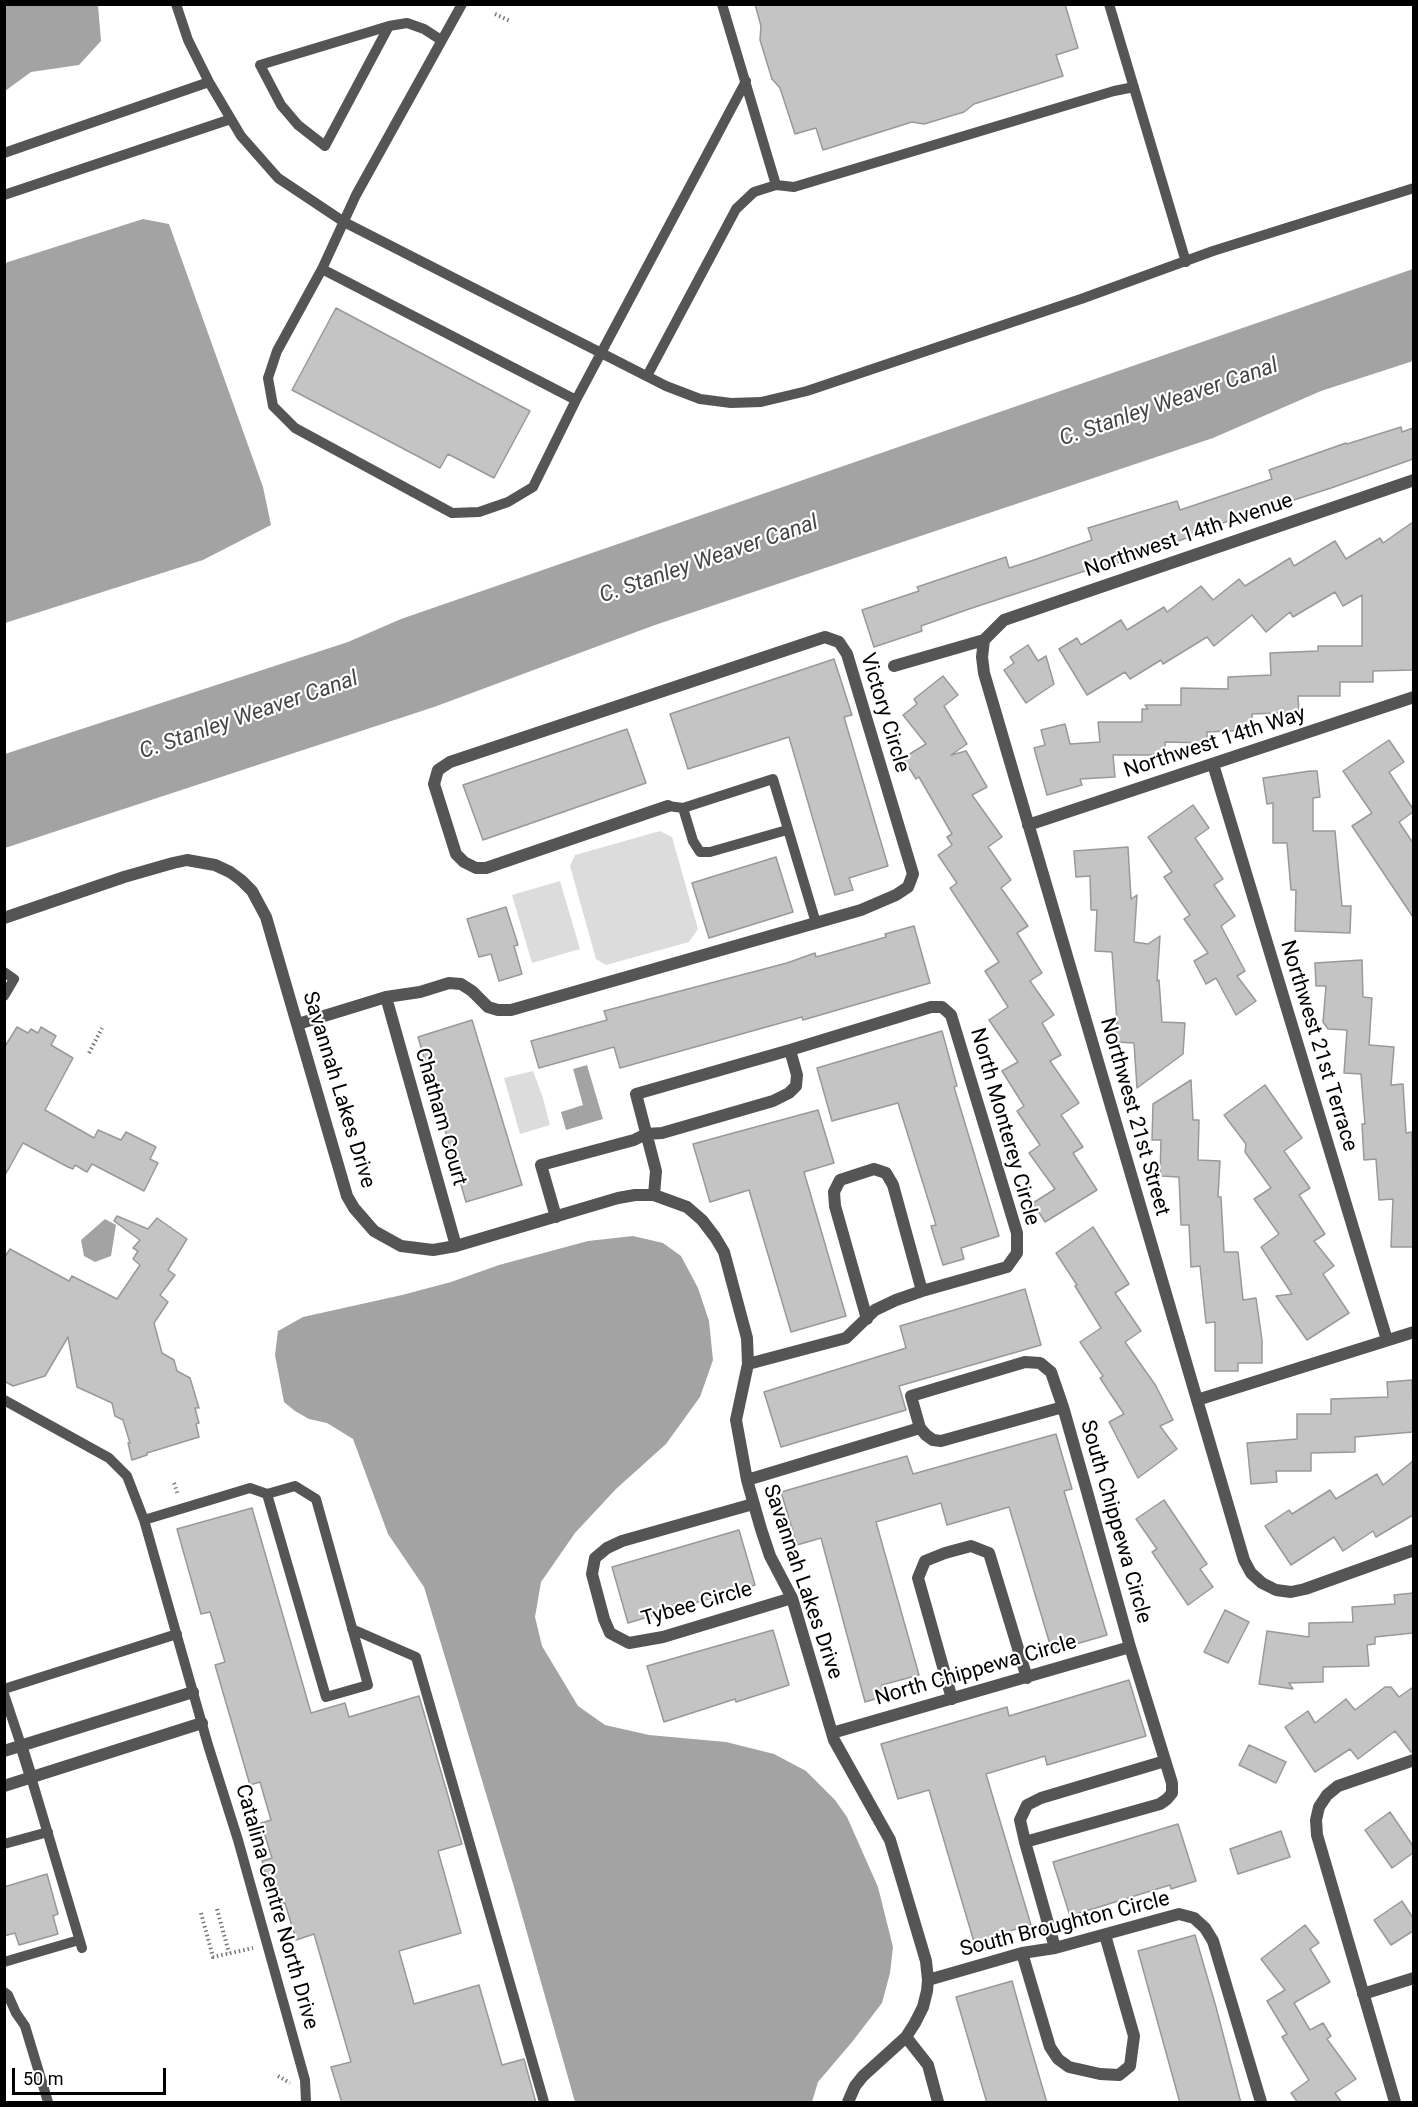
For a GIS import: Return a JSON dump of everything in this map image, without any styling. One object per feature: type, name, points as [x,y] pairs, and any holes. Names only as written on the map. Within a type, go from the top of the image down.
[{"type":"street","name":"Northwest 14th Avenue","points":[[984,640],[1004,620],[1413,480]]},
{"type":"street","name":"Victory Circle","points":[[298,1024],[386,997],[420,992],[449,983],[461,984],[472,991],[488,1007],[511,1010],[861,910],[896,895],[908,887],[913,873],[847,654],[838,642],[825,637],[450,762],[438,770],[434,784],[456,854],[464,862],[476,868],[486,868],[668,806]]},
{"type":"street","points":[[894,666],[984,640]]},
{"type":"street","name":"Northwest 21st Street","points":[[984,640],[982,657],[984,673],[1244,1560],[1251,1573],[1262,1583],[1276,1590],[1291,1592],[1413,1550]]},
{"type":"street","name":"Northwest 14th Way","points":[[1028,825],[1413,700]]},
{"type":"street","name":"Northwest 21st Terrace","points":[[1213,764],[1387,1340]]},
{"type":"street","name":"Savannah Lakes Drive","points":[[4,918],[158,866],[187,860],[215,865],[241,880],[252,891],[266,917],[343,1182],[354,1208],[374,1231],[401,1246],[433,1250],[456,1246],[618,1198],[654,1195],[687,1207],[702,1220],[723,1252],[747,1338],[748,1364],[736,1419],[753,1504],[770,1556],[792,1598],[832,1733],[843,1758],[890,1840],[926,1961],[928,1980],[923,2007],[906,2037],[863,2076],[855,2086],[848,2103]]},
{"type":"street","name":"Chatham Court","points":[[386,997],[456,1246]]},
{"type":"street","name":"North Monterey Circle","points":[[748,1364],[846,1338],[875,1310],[922,1291],[1007,1266],[1017,1253],[1017,1233],[951,1015],[942,1007],[931,1007],[790,1050]]},
{"type":"street","points":[[556,1217],[541,1165],[634,1140],[646,1134],[662,1133],[773,1101],[789,1093],[796,1086],[797,1076],[790,1050],[636,1094],[646,1134],[656,1171],[654,1195]]},
{"type":"street","points":[[867,1319],[835,1206],[834,1192],[840,1180],[874,1170],[886,1173],[893,1185],[922,1291]]},
{"type":"street","points":[[1197,1400],[1413,1332]]},
{"type":"street","name":"South Chippewa Circle","points":[[1025,1842],[1160,1804],[1172,1793],[1172,1782],[1130,1647],[1063,1407],[1051,1372],[1040,1363],[1025,1362],[911,1396],[920,1428],[933,1440],[941,1441],[1063,1407]]},
{"type":"street","points":[[747,1480],[920,1428]]},
{"type":"street","name":"Tybee Circle","points":[[753,1504],[622,1541],[606,1548],[595,1558],[592,1568],[604,1619],[610,1633],[629,1643],[663,1637],[792,1598]]},
{"type":"street","points":[[952,1699],[918,1578],[925,1561],[953,1551],[971,1546],[989,1553],[1027,1678]]},
{"type":"street","name":"North Chippewa Circle","points":[[832,1733],[1130,1647]]},
{"type":"street","points":[[4,1751],[193,1692]]},
{"type":"street","points":[[4,1786],[202,1723]]},
{"type":"street","points":[[21,1746],[31,1777]]},
{"type":"street","points":[[1395,2103],[1317,1835],[1316,1820],[1319,1807],[1327,1795],[1338,1786],[1413,1760]]},
{"type":"street","points":[[1055,1948],[1020,1820],[1026,1805],[1041,1798],[1166,1761]]},
{"type":"street","name":"South Broughton Circle","points":[[928,1980],[1022,1953],[1055,1948],[1179,1914],[1194,1918],[1205,1928],[1213,1941],[1261,2103]]},
{"type":"street","points":[[1022,1953],[1050,2047],[1058,2058],[1069,2067],[1100,2074],[1119,2075],[1130,2066],[1134,2036],[1105,1935]]},
{"type":"street","points":[[1363,1994],[1413,1978]]},
{"type":"street","points":[[906,2037],[928,2065],[938,2103]]},
{"type":"lane","points":[[176,4],[188,40],[208,82],[241,136],[278,178],[344,222],[647,376],[700,399],[731,403],[761,402],[807,391],[1213,251],[1413,188]]},
{"type":"lane","points":[[462,4],[356,195],[322,269],[277,351],[268,378],[273,406],[295,428],[452,513],[479,512],[508,502],[533,487],[576,400],[746,81]]},
{"type":"lane","points":[[723,4],[776,185]]},
{"type":"lane","points":[[1109,4],[1186,262]]},
{"type":"lane","points":[[389,26],[325,146],[298,125],[281,105],[260,65],[389,26],[407,23],[424,29],[441,40]]},
{"type":"lane","points":[[4,153],[208,82]]},
{"type":"lane","points":[[647,376],[736,209],[754,192],[776,185],[794,187],[851,172],[1114,91],[1134,87]]},
{"type":"lane","points":[[4,195],[231,119]]},
{"type":"lane","points":[[322,269],[576,400]]},
{"type":"lane","points":[[668,806],[683,808],[773,779],[816,923]]},
{"type":"lane","points":[[683,808],[693,842],[700,852],[710,852],[787,830]]},
{"type":"lane","points":[[4,972],[14,979],[4,996]]},
{"type":"lane","name":"Catalina Centre North Drive","points":[[4,1400],[109,1458],[127,1476],[144,1520],[238,1840],[305,2080],[306,2103]]},
{"type":"lane","points":[[144,1520],[250,1488],[267,1494],[295,1486],[316,1499],[368,1685],[326,1697],[267,1494]]},
{"type":"lane","points":[[352,1629],[416,1657],[544,2103]]},
{"type":"lane","points":[[4,1689],[177,1634]]},
{"type":"lane","points":[[4,1694],[21,1746]]},
{"type":"lane","points":[[4,1962],[80,1944],[31,1777]]},
{"type":"lane","points":[[4,1844],[48,1832]]},
{"type":"lane","points":[[4,1992],[8,1995],[25,2026],[48,2103]]},
{"type":"path","points":[[495,14],[510,21]]},
{"type":"path","points":[[89,1053],[102,1028]]},
{"type":"path","points":[[174,1482],[179,1499]]},
{"type":"path","points":[[217,1909],[229,1953]]},
{"type":"path","points":[[201,1913],[213,1957],[253,1948]]},
{"type":"path","points":[[278,2076],[291,2084]]},
{"type":"shaded area","points":[[660,831],[672,837],[698,929],[689,942],[606,965],[596,959],[570,866],[575,855]]},
{"type":"shaded area","points":[[560,881],[580,949],[532,963],[512,895]]},
{"type":"shaded area","points":[[533,1071],[550,1125],[520,1134],[504,1078]]},
{"type":"water","points":[[5,4],[98,5],[101,41],[79,65],[31,72],[5,91]]},
{"type":"water","points":[[143,219],[169,224],[263,487],[271,525],[203,560],[5,623],[5,263]]},
{"type":"water","name":"C. Stanley Weaver Canal","points":[[1413,269],[1413,361],[1321,391],[1213,438],[655,625],[434,707],[5,848],[5,754],[348,642],[401,619]]},
{"type":"water","points":[[587,1065],[603,1119],[566,1130],[561,1112],[583,1105],[573,1069]]},
{"type":"water","points":[[105,1219],[116,1225],[111,1256],[95,1262],[84,1256],[81,1240]]},
{"type":"water","points":[[633,1236],[663,1243],[681,1256],[698,1288],[709,1321],[713,1360],[700,1397],[666,1444],[616,1489],[575,1533],[541,1582],[535,1617],[542,1646],[578,1706],[605,1725],[649,1735],[726,1742],[774,1754],[806,1771],[835,1800],[847,1817],[878,1887],[893,1947],[890,1973],[882,2003],[818,2082],[812,2102],[575,2102],[514,1887],[424,1587],[388,1534],[353,1439],[327,1423],[309,1419],[284,1402],[275,1355],[278,1331],[303,1317],[451,1282],[499,1265],[588,1241]]},
{"type":"building","points":[[755,4],[1065,4],[1078,48],[1056,55],[1063,76],[974,104],[964,112],[924,124],[912,122],[823,150],[816,128],[795,134],[780,88],[772,79],[760,40],[761,26]]},
{"type":"building","points":[[336,308],[530,411],[494,478],[448,454],[440,468],[292,390]]},
{"type":"building","points":[[1401,427],[1402,432],[1413,428],[1413,459],[1204,529],[1205,532],[1142,553],[1143,555],[1100,568],[1100,566],[969,609],[921,626],[922,631],[874,647],[862,610],[919,591],[917,587],[1006,557],[1009,568],[1031,561],[1092,540],[1088,528],[1177,501],[1180,510],[1272,479],[1269,470],[1346,443]]},
{"type":"building","points":[[1413,522],[1413,670],[1373,671],[1373,682],[1340,682],[1340,696],[1298,696],[1299,712],[1252,714],[1253,730],[1207,732],[1207,743],[1165,742],[1165,755],[1113,755],[1115,777],[1080,779],[1082,785],[1047,795],[1034,748],[1045,745],[1041,730],[1065,724],[1070,744],[1100,742],[1098,722],[1142,722],[1142,709],[1148,709],[1145,705],[1181,705],[1181,688],[1228,689],[1228,677],[1271,675],[1270,653],[1318,651],[1318,646],[1362,646],[1362,595],[1343,606],[1335,592],[1293,617],[1290,612],[1266,632],[1252,615],[1214,646],[1207,637],[1163,664],[1161,660],[1130,679],[1125,672],[1087,695],[1059,649],[1077,638],[1081,645],[1121,620],[1127,630],[1164,607],[1167,612],[1201,586],[1213,600],[1239,579],[1245,586],[1290,558],[1294,566],[1335,541],[1346,559],[1380,538],[1383,543]]},
{"type":"building","points":[[1028,645],[1038,661],[1046,656],[1054,684],[1026,703],[1004,670],[1014,663],[1010,657]]},
{"type":"building","points":[[834,659],[852,715],[844,717],[888,866],[849,878],[853,890],[835,895],[789,737],[688,769],[670,714]]},
{"type":"building","points":[[943,676],[958,695],[944,706],[967,744],[951,755],[966,751],[987,787],[972,795],[1002,837],[988,847],[1011,880],[1001,888],[1028,926],[1017,933],[1042,973],[1030,981],[1054,1015],[1042,1023],[1061,1055],[1050,1061],[1079,1103],[1061,1115],[1083,1147],[1073,1153],[1097,1190],[1045,1222],[1033,1203],[1055,1189],[1029,1153],[1040,1145],[1017,1111],[1024,1106],[1002,1071],[1018,1062],[989,1020],[1008,1007],[985,971],[999,962],[950,888],[957,883],[938,855],[952,845],[947,837],[952,834],[919,777],[916,779],[903,758],[926,744],[903,715],[917,704],[914,699]]},
{"type":"building","points":[[627,729],[646,783],[483,840],[463,785]]},
{"type":"building","points":[[1389,740],[1404,762],[1389,772],[1413,809],[1413,812],[1399,822],[1413,843],[1413,917],[1352,826],[1372,813],[1343,771]]},
{"type":"building","points":[[1317,771],[1320,797],[1313,798],[1313,831],[1335,831],[1342,906],[1351,906],[1350,933],[1295,931],[1296,890],[1291,890],[1287,843],[1273,843],[1273,803],[1267,804],[1263,778]]},
{"type":"building","points":[[1193,805],[1209,828],[1195,838],[1223,879],[1214,885],[1235,916],[1221,926],[1245,971],[1237,976],[1256,1001],[1236,1015],[1216,978],[1206,984],[1194,961],[1208,953],[1184,919],[1190,915],[1164,877],[1172,872],[1148,837]]},
{"type":"building","points":[[1128,847],[1131,899],[1137,895],[1134,942],[1148,944],[1160,936],[1157,981],[1159,980],[1162,1022],[1185,1023],[1183,1054],[1137,1088],[1134,1043],[1115,1042],[1117,1022],[1112,952],[1095,951],[1097,910],[1091,910],[1090,876],[1076,877],[1074,851]]},
{"type":"building","points":[[776,857],[793,912],[709,938],[692,883]]},
{"type":"building","points":[[506,907],[518,945],[514,946],[522,974],[499,981],[491,954],[479,957],[467,919]]},
{"type":"building","points":[[914,926],[930,983],[803,1020],[802,1017],[620,1068],[614,1047],[539,1068],[531,1041],[607,1020],[604,1011],[787,963],[815,953],[816,957],[886,937],[885,934]]},
{"type":"building","points":[[1362,960],[1363,997],[1372,998],[1369,1045],[1394,1047],[1391,1085],[1403,1084],[1406,1133],[1412,1132],[1413,1247],[1391,1247],[1393,1199],[1379,1200],[1376,1159],[1364,1160],[1362,1124],[1365,1124],[1361,1074],[1344,1073],[1347,1030],[1328,1029],[1323,1022],[1326,986],[1316,986],[1315,963]]},
{"type":"building","points":[[472,1020],[522,1185],[466,1202],[418,1037]]},
{"type":"building","points":[[17,1027],[28,1033],[31,1029],[38,1033],[41,1027],[56,1036],[51,1045],[73,1058],[45,1110],[94,1138],[98,1130],[121,1140],[126,1132],[156,1147],[150,1159],[158,1163],[144,1191],[92,1164],[87,1172],[75,1165],[73,1169],[23,1143],[4,1177],[4,1048]]},
{"type":"building","points":[[942,1031],[957,1086],[954,1087],[999,1236],[961,1248],[964,1259],[943,1265],[931,1226],[936,1225],[898,1103],[832,1121],[817,1068]]},
{"type":"building","points":[[1191,1080],[1193,1120],[1199,1120],[1198,1160],[1220,1161],[1218,1197],[1221,1197],[1224,1252],[1238,1252],[1243,1300],[1256,1298],[1262,1340],[1262,1363],[1238,1363],[1238,1371],[1215,1371],[1215,1322],[1206,1323],[1200,1266],[1191,1267],[1189,1225],[1181,1225],[1179,1177],[1160,1176],[1161,1140],[1152,1140],[1153,1104]]},
{"type":"building","points":[[1265,1085],[1302,1138],[1284,1151],[1310,1188],[1299,1195],[1325,1234],[1314,1241],[1334,1266],[1323,1274],[1349,1313],[1307,1340],[1276,1296],[1292,1294],[1261,1247],[1279,1234],[1254,1199],[1271,1188],[1245,1152],[1246,1144],[1224,1115]]},
{"type":"building","points":[[818,1110],[834,1163],[804,1172],[846,1316],[791,1332],[749,1190],[710,1202],[693,1144]]},
{"type":"building","points":[[117,1216],[148,1229],[157,1218],[187,1239],[168,1270],[175,1275],[160,1295],[168,1302],[154,1323],[162,1353],[174,1360],[177,1371],[190,1378],[199,1408],[195,1408],[199,1423],[196,1424],[199,1437],[132,1460],[123,1420],[115,1416],[112,1403],[77,1387],[68,1337],[45,1376],[13,1386],[4,1381],[4,1258],[10,1249],[69,1281],[72,1276],[117,1299],[140,1265],[133,1259],[138,1251],[133,1248],[140,1240],[114,1221]]},
{"type":"building","points":[[1093,1227],[1129,1284],[1115,1293],[1141,1331],[1125,1342],[1156,1386],[1173,1420],[1160,1426],[1177,1449],[1138,1478],[1109,1422],[1124,1414],[1100,1378],[1103,1376],[1080,1342],[1101,1328],[1056,1253]]},
{"type":"building","points":[[1025,1289],[1041,1345],[899,1386],[906,1410],[781,1447],[764,1392],[906,1348],[900,1326]]},
{"type":"building","points":[[1412,1380],[1413,1432],[1355,1437],[1355,1452],[1311,1453],[1311,1471],[1276,1471],[1277,1482],[1251,1484],[1247,1443],[1297,1439],[1297,1414],[1331,1414],[1331,1399],[1388,1397],[1387,1382]]},
{"type":"building","points":[[1056,1434],[1072,1489],[1064,1491],[1107,1635],[1052,1651],[1009,1507],[947,1525],[941,1503],[876,1522],[919,1675],[882,1685],[885,1696],[865,1702],[821,1538],[797,1545],[781,1492],[907,1456],[913,1474]]},
{"type":"building","points":[[1413,1461],[1413,1515],[1376,1537],[1373,1531],[1343,1551],[1334,1537],[1291,1565],[1265,1526],[1289,1510],[1292,1514],[1330,1490],[1336,1499],[1377,1474],[1383,1485]]},
{"type":"building","points":[[1164,1500],[1207,1564],[1200,1569],[1213,1587],[1188,1605],[1152,1552],[1157,1549],[1136,1519]]},
{"type":"building","points":[[252,1508],[311,1713],[345,1703],[349,1717],[419,1696],[462,1844],[438,1851],[461,1933],[399,1951],[414,2004],[479,1985],[502,2065],[524,2059],[536,2103],[342,2103],[331,2067],[351,2062],[314,1934],[296,1940],[285,1903],[275,1906],[262,1861],[272,1858],[261,1823],[271,1820],[260,1782],[250,1785],[215,1665],[225,1662],[210,1612],[201,1614],[177,1529]]},
{"type":"building","points":[[739,1530],[755,1585],[628,1623],[612,1567]]},
{"type":"building","points":[[1413,1593],[1413,1633],[1375,1637],[1375,1644],[1367,1645],[1369,1666],[1323,1667],[1323,1682],[1289,1683],[1293,1689],[1259,1684],[1267,1631],[1309,1637],[1309,1623],[1353,1622],[1352,1607],[1395,1604],[1394,1595]]},
{"type":"building","points":[[1225,1610],[1249,1622],[1228,1663],[1204,1652]]},
{"type":"building","points":[[773,1630],[789,1685],[736,1702],[735,1699],[664,1722],[647,1666]]},
{"type":"building","points":[[1129,1680],[1146,1736],[1047,1765],[1045,1756],[986,1774],[1031,1925],[992,1936],[995,1947],[977,1952],[929,1790],[898,1799],[881,1744],[1007,1707],[1009,1716]]},
{"type":"building","points":[[1385,1687],[1391,1687],[1399,1697],[1413,1687],[1413,1752],[1395,1731],[1358,1759],[1350,1749],[1315,1772],[1285,1727],[1308,1711],[1315,1723],[1346,1699],[1355,1710]]},
{"type":"building","points":[[1249,1745],[1286,1762],[1276,1783],[1239,1765]]},
{"type":"building","points":[[1390,1812],[1413,1846],[1413,1853],[1392,1868],[1365,1830]]},
{"type":"building","points":[[1178,1824],[1196,1881],[1171,1889],[1170,1885],[1070,1916],[1053,1862]]},
{"type":"building","points":[[1281,1831],[1290,1857],[1238,1874],[1230,1849]]},
{"type":"building","points":[[47,1874],[58,1914],[53,1916],[58,1934],[19,1945],[15,1933],[4,1936],[4,1887]]},
{"type":"building","points":[[1402,1901],[1413,1918],[1413,1931],[1391,1945],[1374,1920]]},
{"type":"building","points":[[1305,1925],[1319,1943],[1310,1949],[1330,1982],[1294,2003],[1310,2030],[1323,2023],[1331,2036],[1327,2039],[1356,2079],[1335,2093],[1342,2103],[1298,2103],[1291,2093],[1309,2080],[1282,2037],[1287,2034],[1267,2001],[1285,1990],[1261,1959]]},
{"type":"building","points":[[1195,1935],[1241,2103],[1180,2103],[1138,1951]]},
{"type":"building","points":[[1012,1981],[1047,2103],[987,2103],[956,1997]]}]
